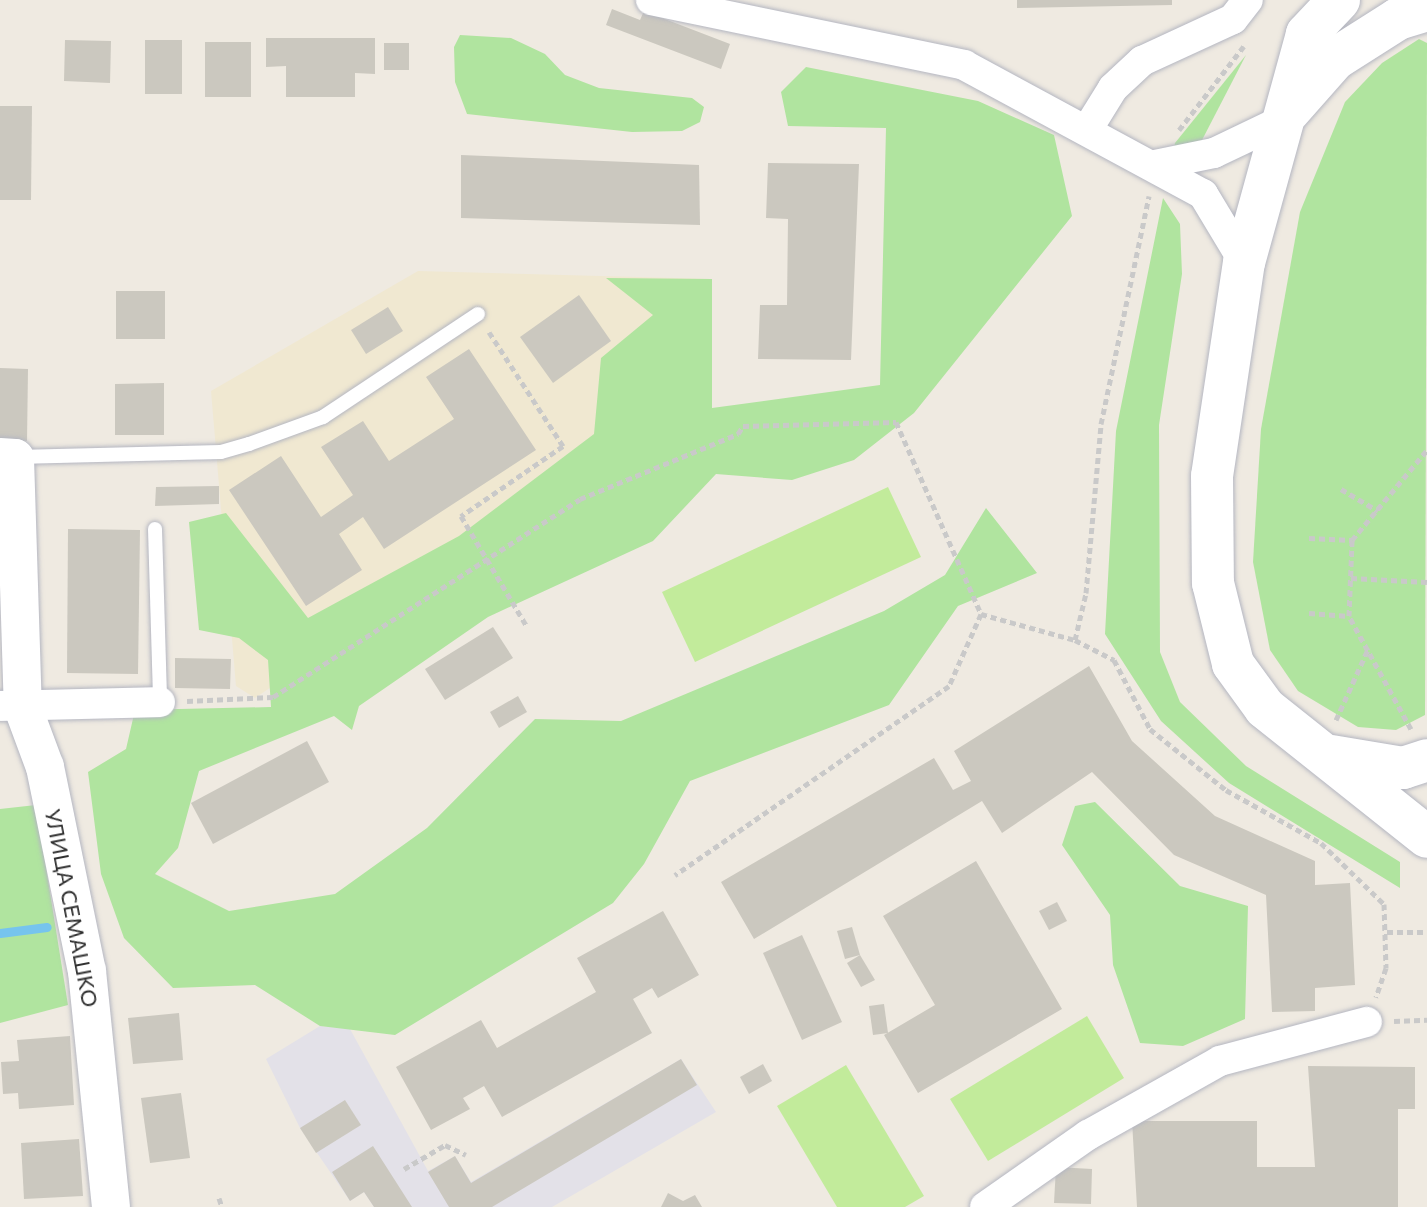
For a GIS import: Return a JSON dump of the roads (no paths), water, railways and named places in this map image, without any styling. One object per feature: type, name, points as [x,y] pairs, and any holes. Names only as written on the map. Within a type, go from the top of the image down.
[{"type":"main road","points":[[1339,0],[1307,34],[1244,262],[1212,476],[1213,583],[1233,664],[1265,708],[1403,768],[1423,743]]},
{"type":"main road","points":[[1281,121],[1335,59],[1398,19],[1427,10]]},
{"type":"main road","points":[[1333,740],[1427,837]]},
{"type":"street","points":[[651,0],[964,65],[1155,165],[1203,194],[1244,262]]},
{"type":"street","points":[[1087,130],[1113,88],[1142,61],[1233,19],[1248,0]]},
{"type":"street","points":[[1155,165],[1214,153],[1281,121]]},
{"type":"street","name":"УЛИЦА СЕМАШКО","points":[[8,457],[12,707],[45,767],[87,971],[111,1207]]},
{"type":"street","points":[[12,707],[160,702]]},
{"type":"street","points":[[996,1204],[1088,1135],[1220,1061],[1367,1022]]},
{"type":"lane","points":[[8,457],[221,452],[249,444],[323,417],[478,314]]},
{"type":"lane","points":[[155,529],[160,702]]},
{"type":"waterway","points":[[0,933],[47,927]]}]
